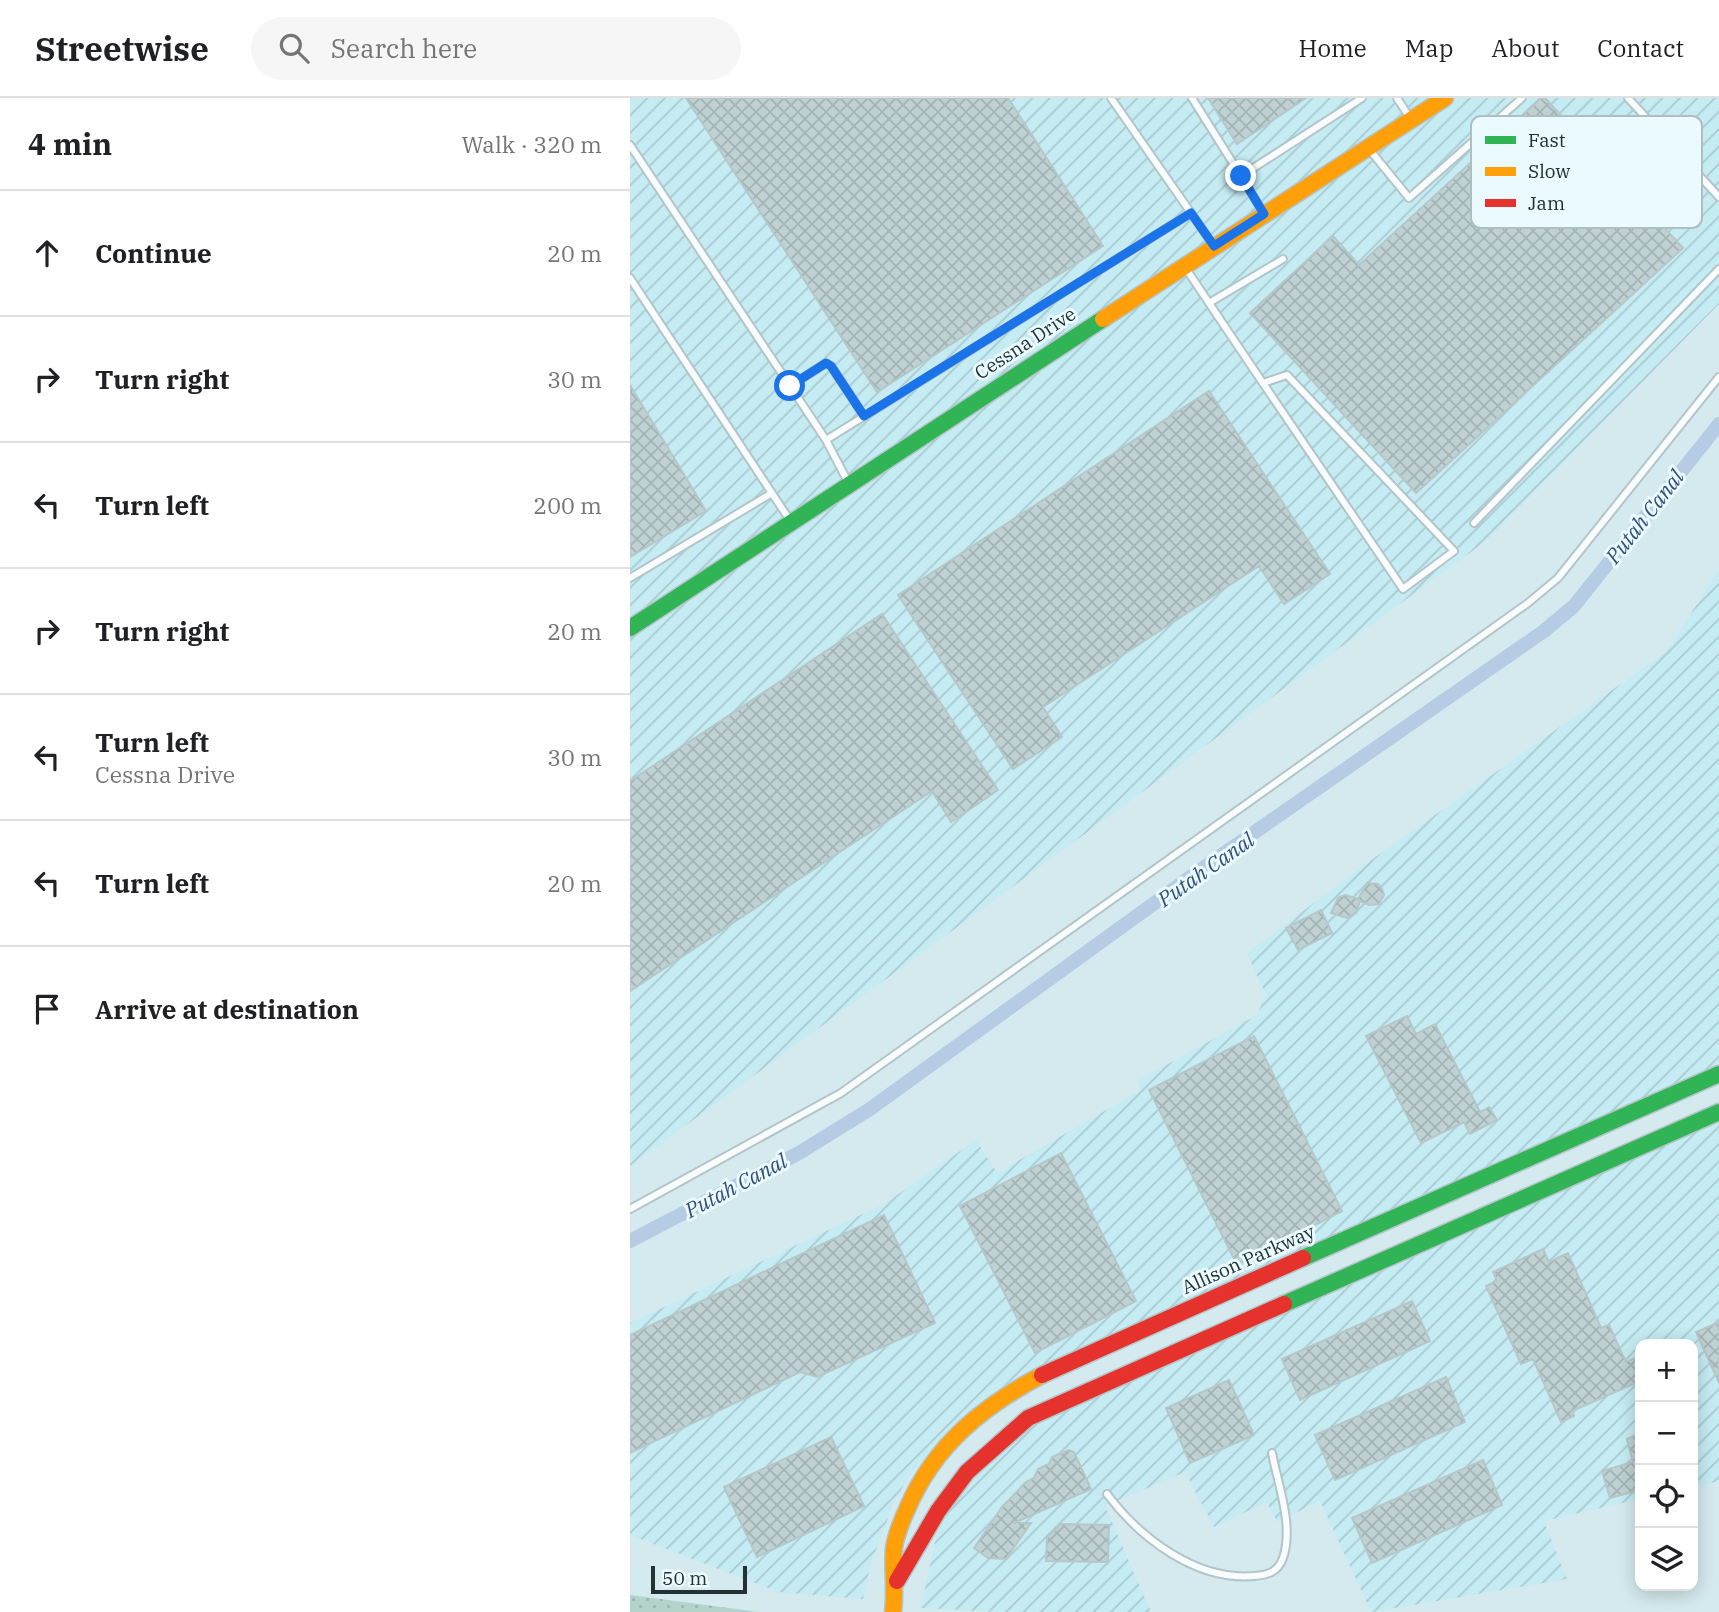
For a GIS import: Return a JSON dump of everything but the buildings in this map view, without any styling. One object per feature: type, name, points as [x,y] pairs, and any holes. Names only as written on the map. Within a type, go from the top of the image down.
[{"type":"street","name":"Cessna Drive","points":[[630,628],[1184,265],[1445,98]]},
{"type":"street","name":"Allison Parkway","points":[[893,1612],[896,1582],[894,1548],[903,1517],[925,1472],[954,1434],[985,1408],[1023,1383],[1719,1074]]},
{"type":"street","name":"Allison Parkway","points":[[896,1582],[943,1499],[981,1455],[1028,1418],[1719,1112]]},
{"type":"lane","points":[[1111,98],[1214,246]]},
{"type":"lane","points":[[1192,98],[1264,214]]},
{"type":"lane","points":[[1241,176],[1362,98]]},
{"type":"lane","points":[[1397,98],[1411,120]]},
{"type":"lane","points":[[1502,116],[1522,98]]},
{"type":"lane","points":[[1628,98],[1645,116]]},
{"type":"lane","points":[[1367,148],[1409,198],[1471,143]]},
{"type":"lane","points":[[630,145],[826,440],[849,483]]},
{"type":"lane","points":[[1702,179],[1719,197]]},
{"type":"lane","points":[[826,440],[1191,213]]},
{"type":"lane","points":[[1209,303],[1283,258]]},
{"type":"lane","points":[[1184,265],[1263,383],[1403,589],[1454,551],[1287,376],[1263,383]]},
{"type":"lane","points":[[1474,523],[1719,269]]},
{"type":"lane","points":[[630,278],[792,523]]},
{"type":"lane","points":[[790,386],[826,363],[831,366],[864,416]]},
{"type":"lane","points":[[630,1209],[841,1093],[1535,598],[1574,558],[1719,377]]},
{"type":"lane","points":[[630,578],[772,493]]},
{"type":"lane","points":[[1107,1494],[1136,1527],[1193,1565],[1224,1576],[1268,1575],[1276,1571],[1282,1560],[1286,1540],[1286,1520],[1272,1453]]},
{"type":"shaded area","points":[[630,98],[1719,98],[1719,304],[1486,541],[630,1166]]},
{"type":"shaded area","points":[[1719,570],[1719,1067],[1026,1372],[985,1398],[953,1424],[909,1476],[894,1503],[871,1563],[863,1599],[778,1592],[630,1535],[630,1323],[884,1204],[976,1140],[997,1173],[1141,1090],[1137,1081],[1257,1015],[1266,995],[1247,953],[1367,863],[1666,652]]},
{"type":"shaded area","points":[[1719,1117],[1719,1481],[1698,1486],[1698,1339],[1635,1339],[1635,1500],[1544,1521],[1567,1579],[1371,1612],[1320,1501],[1277,1522],[1267,1502],[1214,1527],[1185,1472],[1105,1506],[1151,1612],[998,1612],[921,1608],[937,1533],[958,1492],[1018,1431]]},
{"type":"green space","points":[[630,1595],[759,1612],[630,1612]]},
{"type":"waterway","name":"Putah Canal","points":[[630,1241],[799,1153],[870,1109],[1196,873],[1544,631],[1574,606],[1719,424]]},
{"type":"traffic: fast","points":[[630,628],[1103,319]]},
{"type":"traffic: fast","points":[[1303,1258],[1719,1074]]},
{"type":"traffic: fast","points":[[1284,1304],[1719,1112]]},
{"type":"traffic: slow","points":[[1103,319],[1445,98]]},
{"type":"traffic: slow","points":[[893,1612],[895,1543],[919,1485],[932,1465],[963,1429],[1000,1400],[1042,1375]]},
{"type":"traffic: jam","points":[[1042,1375],[1303,1258]]},
{"type":"traffic: jam","points":[[897,1581],[938,1511],[967,1472],[1028,1418],[1284,1304]]},
{"type":"route","points":[[790,386],[821,363],[826,363],[831,366],[864,416],[1191,213],[1214,246],[1264,214],[1241,176]]}]
